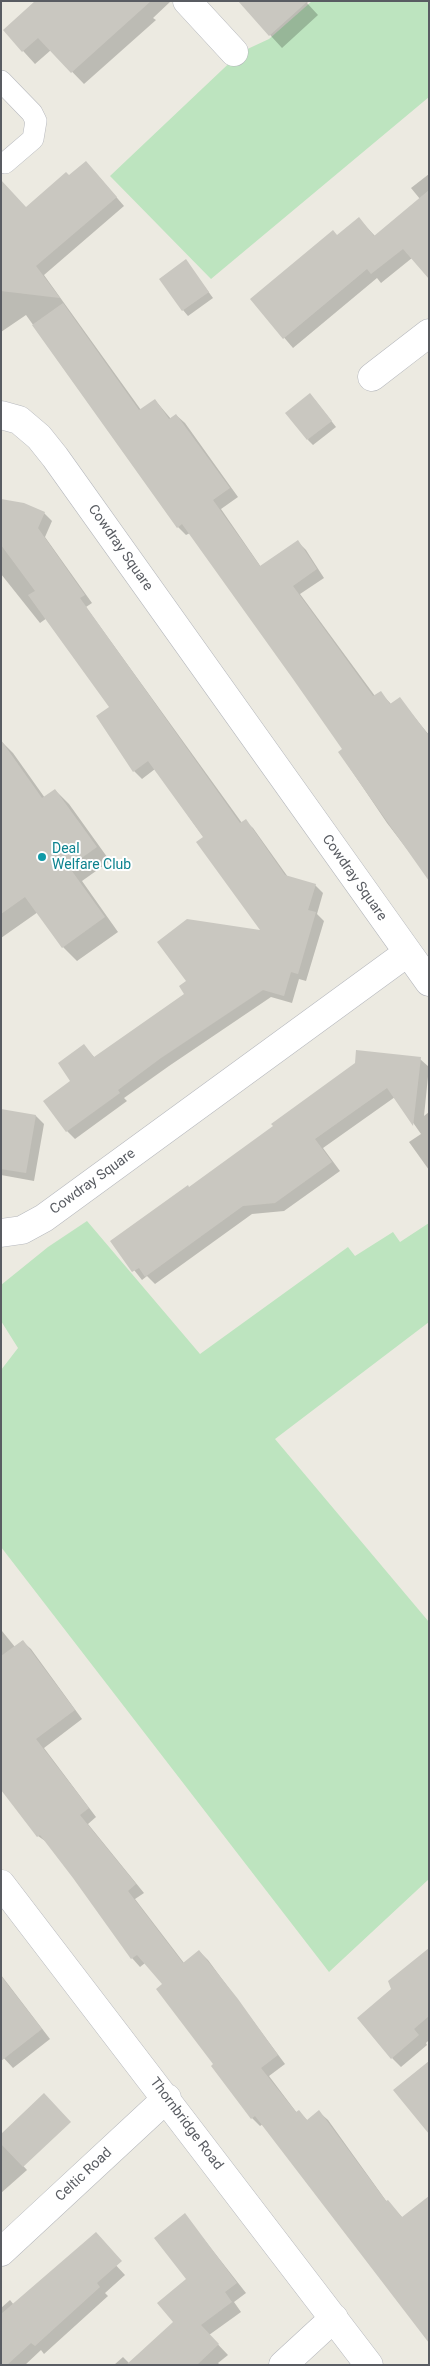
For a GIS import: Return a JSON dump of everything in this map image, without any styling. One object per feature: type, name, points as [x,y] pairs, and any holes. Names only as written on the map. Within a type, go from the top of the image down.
[{"type":"street","points":[[186,1],[234,52]]},
{"type":"street","points":[[372,377],[429,333]]},
{"type":"street","name":"Cowdray Square","points":[[1,415],[19,420],[39,437],[55,457],[407,953],[44,1218],[22,1230],[1,1233]]},
{"type":"street","points":[[407,953],[429,982]]},
{"type":"street","name":"Thornbridge Road","points":[[1,1884],[369,2365]]},
{"type":"street","name":"Celtic Road","points":[[1,2252],[166,2098]]},
{"type":"street","points":[[283,2365],[334,2318]]},
{"type":"lane","points":[[1,80],[32,113],[36,121],[33,139],[5,163]]},
{"type":"green space","points":[[312,1],[429,1],[429,97],[211,279],[110,176],[241,52],[269,39]]},
{"type":"green space","points":[[87,1221],[200,1354],[348,1247],[355,1256],[393,1232],[400,1242],[429,1223],[429,1322],[275,1439],[429,1622],[429,1879],[329,1972],[1,1547],[1,1370],[18,1348],[1,1321],[1,1285],[48,1247]]},
{"type":"building","points":[[35,1],[151,1],[71,73],[38,38],[22,52],[3,30]]},
{"type":"building","points":[[238,1],[308,1],[269,36]]},
{"type":"building","points":[[86,161],[117,197],[36,266],[60,298],[1,291],[1,180],[26,207],[66,172],[69,175]]},
{"type":"building","points":[[429,190],[429,279],[403,249],[371,274],[367,269],[283,339],[250,299],[333,230],[337,235],[359,217],[374,236]]},
{"type":"building","points":[[186,259],[209,292],[182,311],[159,279]]},
{"type":"building","points":[[63,303],[139,410],[155,399],[169,419],[176,414],[230,488],[213,500],[260,566],[298,540],[317,569],[293,586],[373,696],[381,691],[390,704],[400,697],[429,736],[429,881],[338,752],[342,749],[293,679],[182,524],[177,528],[32,325]]},
{"type":"building","points":[[310,393],[332,421],[307,440],[285,413]]},
{"type":"building","points":[[1,499],[24,503],[45,512],[38,528],[85,595],[80,598],[240,823],[246,819],[285,875],[316,884],[308,910],[316,912],[298,974],[291,972],[284,996],[263,990],[161,1058],[118,1090],[120,1093],[66,1132],[43,1101],[70,1081],[58,1063],[84,1044],[94,1057],[184,994],[179,986],[186,981],[157,942],[187,919],[260,930],[196,842],[203,837],[148,761],[133,772],[96,716],[109,707],[28,595],[35,591],[1,545]]},
{"type":"building","name":"Deal Welfare Club","points":[[1,740],[42,798],[55,789],[97,847],[69,867],[105,917],[62,948],[25,897],[1,914]]},
{"type":"building","points":[[356,1050],[421,1057],[413,1126],[387,1088],[315,1139],[332,1162],[275,1203],[243,1206],[145,1277],[139,1268],[132,1272],[110,1241],[273,1126],[271,1124],[355,1063]]},
{"type":"building","points":[[1,1109],[36,1115],[26,1173],[1,1169]]},
{"type":"building","points":[[23,1640],[75,1710],[36,1739],[89,1808],[80,1815],[136,1884],[128,1891],[183,1963],[199,1950],[238,1999],[278,2055],[261,2068],[296,2112],[299,2110],[307,2120],[319,2110],[386,2201],[388,2200],[402,2217],[429,2196],[429,2343],[255,2116],[251,2119],[211,2066],[213,2064],[156,1989],[162,1984],[137,1955],[131,1959],[40,1835],[37,1837],[1,1790],[1,1656]]},
{"type":"building","points":[[429,1948],[429,2016],[414,2029],[419,2035],[391,2059],[357,2018],[391,1989],[388,1981]]},
{"type":"building","points":[[1,1976],[42,2029],[1,2061]]},
{"type":"building","points":[[429,2061],[429,2134],[393,2090]]},
{"type":"building","points":[[44,2093],[71,2122],[23,2167],[1,2144],[1,2134]]},
{"type":"building","points":[[185,2213],[237,2283],[225,2292],[232,2302],[201,2325],[219,2344],[197,2365],[126,2365],[173,2322],[157,2303],[186,2279],[154,2238]]},
{"type":"building","points":[[96,2232],[122,2261],[97,2283],[100,2287],[35,2346],[31,2343],[7,2365],[1,2365],[1,2314]]},
{"type":"place","name":"Deal Welfare Club","points":[[42,857]]}]
